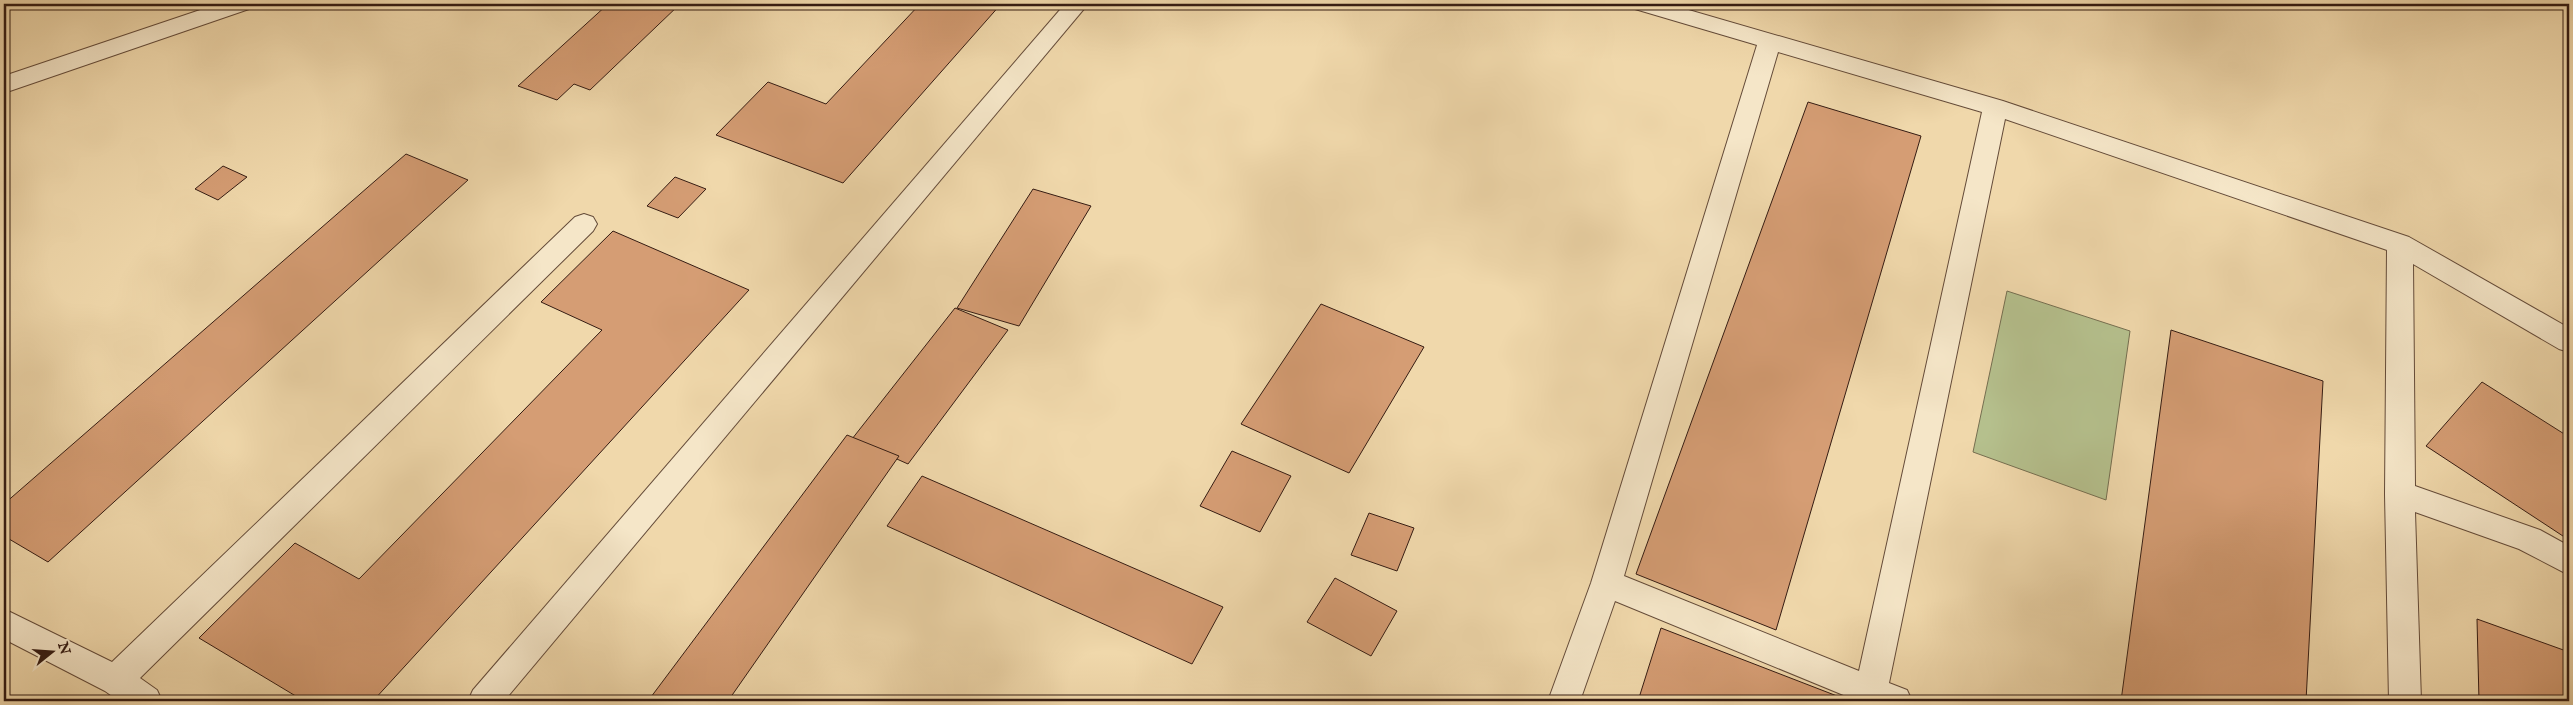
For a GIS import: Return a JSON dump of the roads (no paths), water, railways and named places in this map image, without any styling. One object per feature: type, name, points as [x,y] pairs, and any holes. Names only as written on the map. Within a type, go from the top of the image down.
[{"type":"street","points":[[4,85],[241,4]]},
{"type":"street","points":[[484,701],[1077,4]]},
{"type":"street","points":[[1643,4],[1995,107],[2400,244],[2569,341]]},
{"type":"street","points":[[1564,701],[1606,583],[1770,41]]},
{"type":"street","points":[[1606,583],[1884,696],[1995,107]]},
{"type":"street","points":[[116,680],[584,224]]},
{"type":"street","points":[[2400,244],[2400,494],[2405,701]]},
{"type":"street","points":[[2400,494],[2528,539],[2569,561]]},
{"type":"street","points":[[4,623],[116,680],[146,701]]}]
